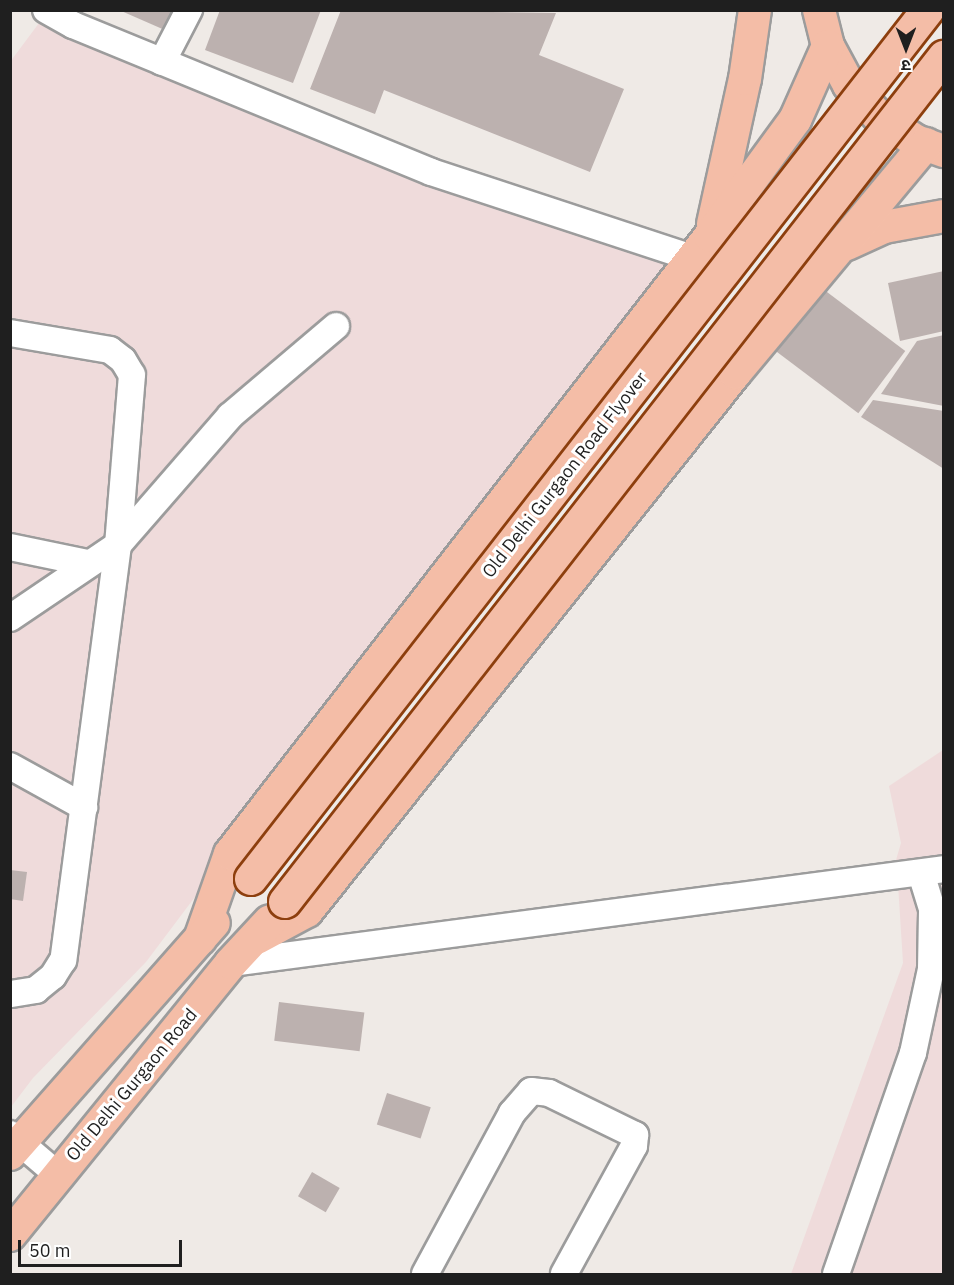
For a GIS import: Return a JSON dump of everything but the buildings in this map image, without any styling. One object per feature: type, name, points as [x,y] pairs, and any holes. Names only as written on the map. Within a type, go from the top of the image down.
[{"type":"main road","points":[[701,247],[746,80],[755,10]]},
{"type":"main road","points":[[256,938],[307,911],[838,248],[935,148],[879,117],[849,85],[828,46],[819,10]]},
{"type":"main road","name":"Old Delhi Gurgaon Road Flyover","points":[[200,939],[251,879],[928,10]]},
{"type":"main road","points":[[14,1144],[200,939],[230,854],[701,247],[795,120],[828,46]]},
{"type":"main road","points":[[256,938],[944,57]]},
{"type":"main road","points":[[838,248],[884,227],[944,216]]},
{"type":"main road","name":"Old Delhi Gurgaon Road","points":[[12,1230],[231,963],[256,938]]},
{"type":"street","points":[[46,10],[162,62],[431,172],[701,247]]},
{"type":"street","points":[[162,62],[189,10]]},
{"type":"street","points":[[10,618],[118,545],[230,416],[336,326]]},
{"type":"street","points":[[10,333],[110,350],[123,360],[132,375],[118,545],[63,960],[53,976],[36,990],[10,994]]},
{"type":"street","points":[[10,547],[87,564]]},
{"type":"street","points":[[10,766],[84,807]]},
{"type":"street","points":[[231,963],[932,872],[931,969],[913,1053],[836,1275]]},
{"type":"street","points":[[425,1275],[512,1113],[531,1091],[549,1093],[635,1135],[634,1146],[564,1275]]},
{"type":"street","points":[[14,1144],[58,1175]]},
{"type":"shaded area","points":[[48,11],[676,257],[146,962],[33,1078],[11,1107],[10,62]]},
{"type":"shaded area","points":[[943,750],[943,1274],[791,1274],[903,963],[898,884],[891,877],[901,843],[889,786]]}]
